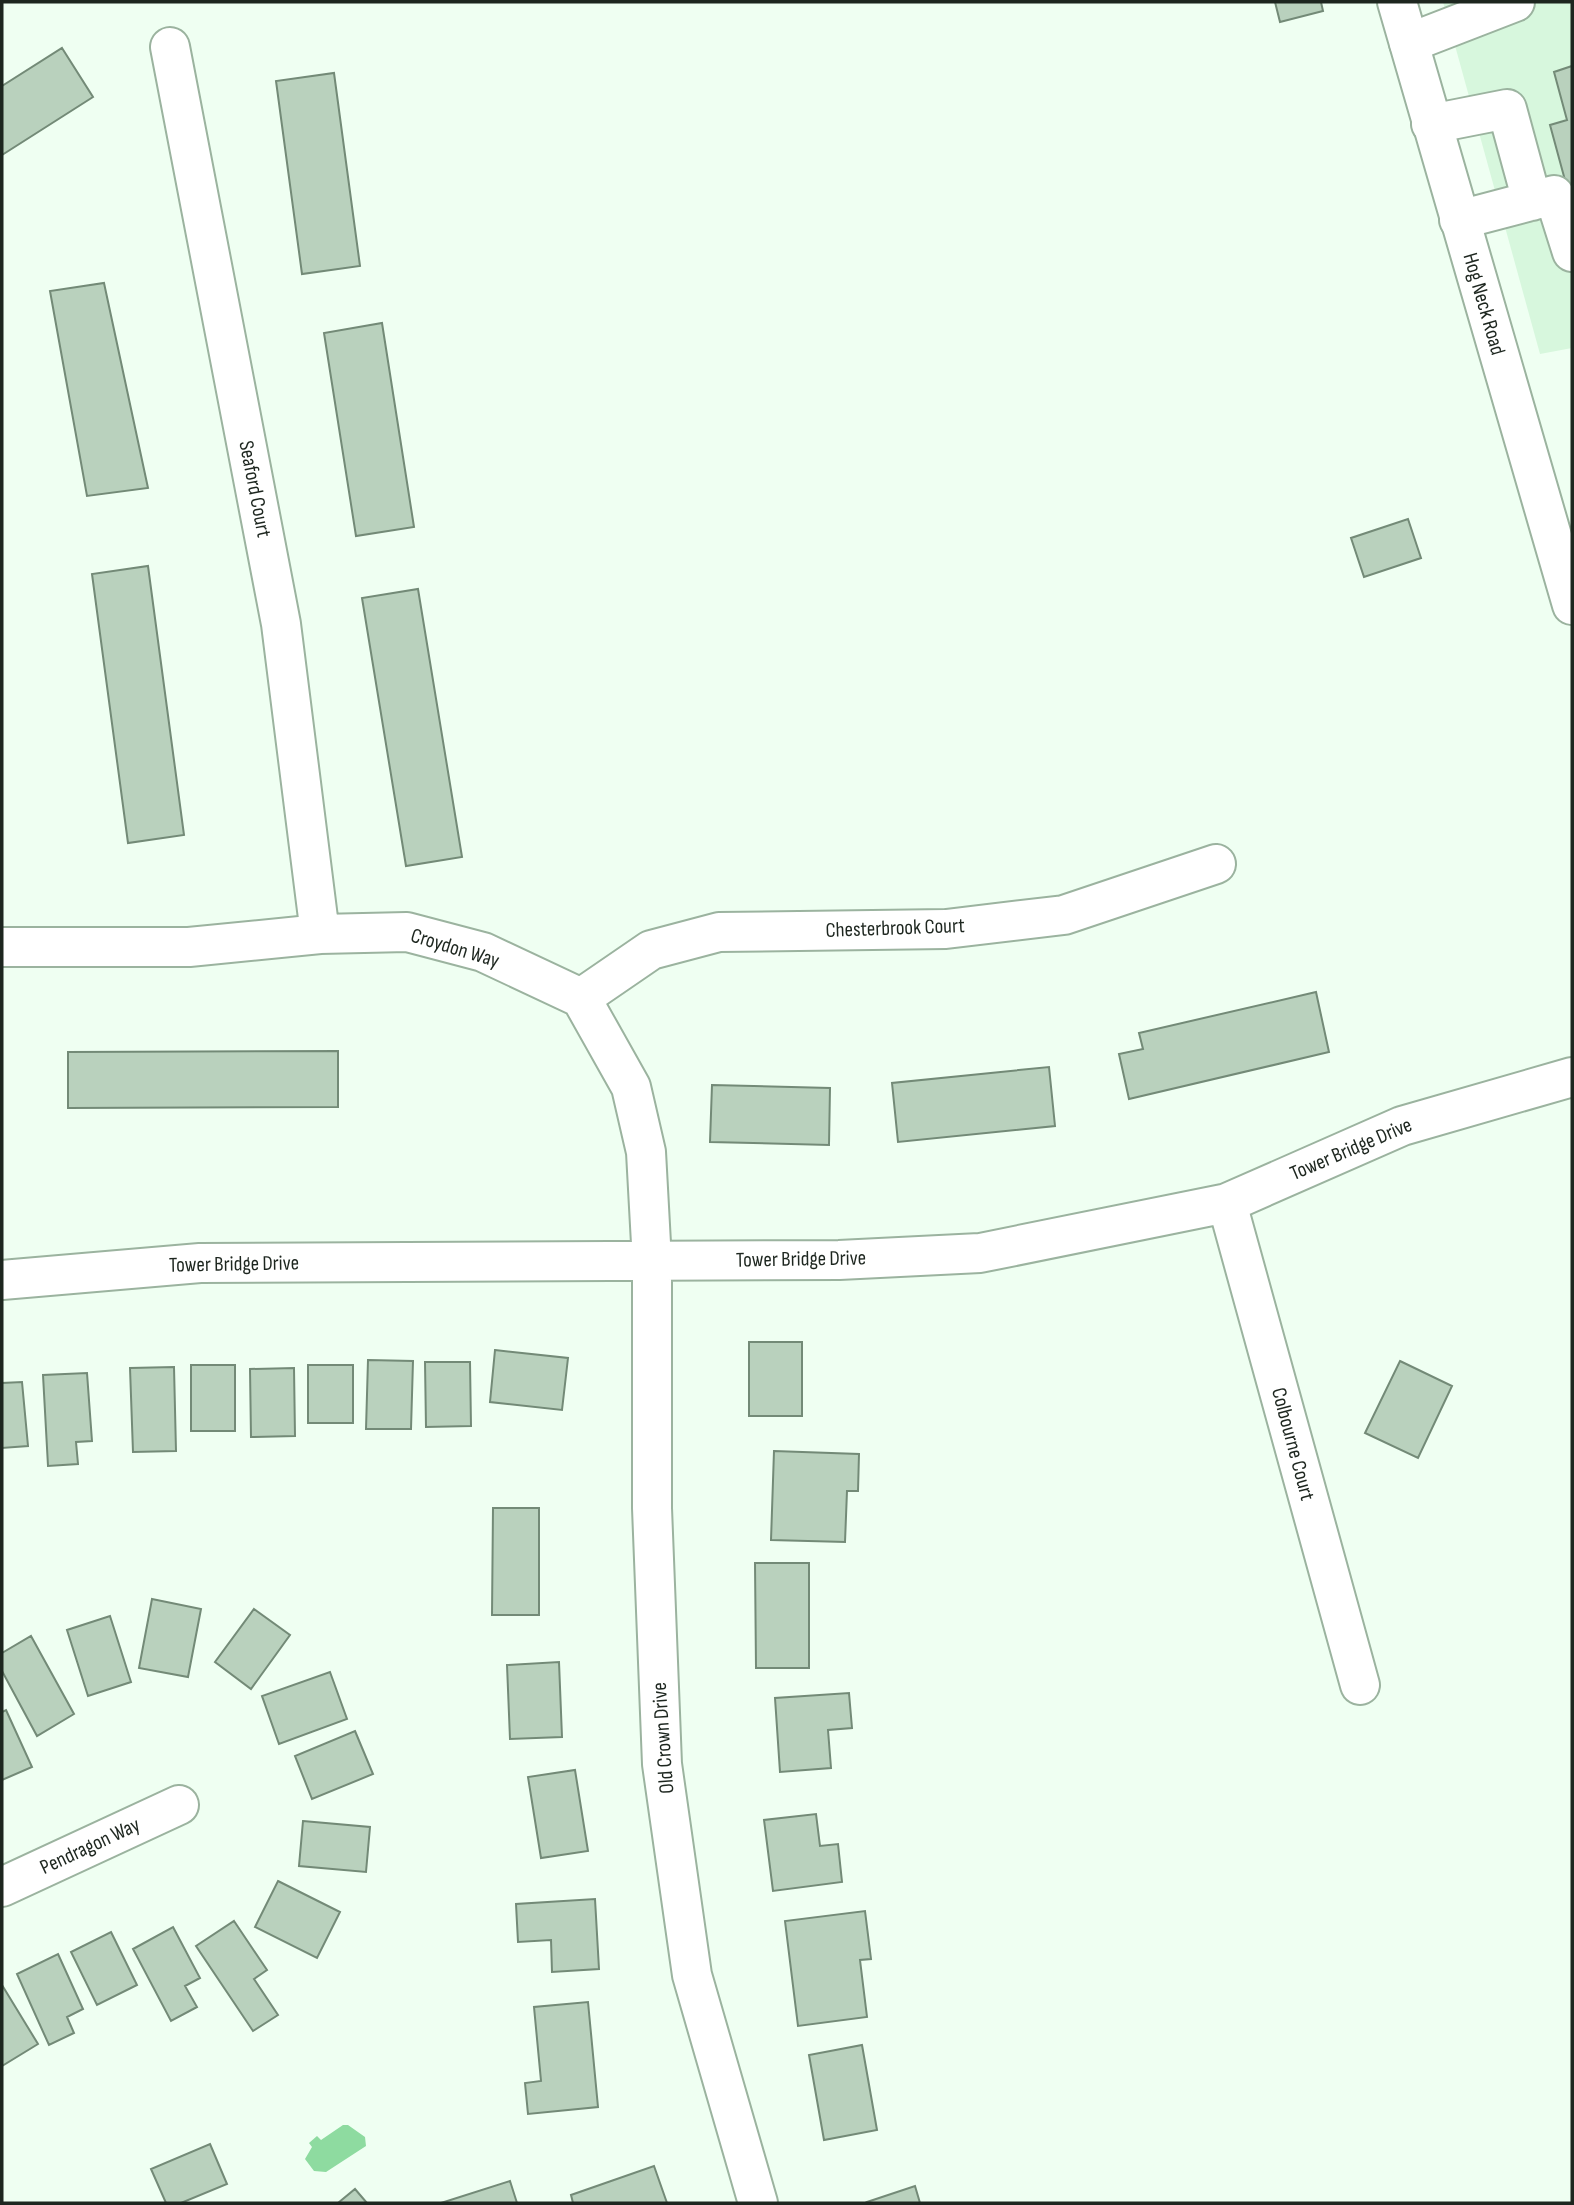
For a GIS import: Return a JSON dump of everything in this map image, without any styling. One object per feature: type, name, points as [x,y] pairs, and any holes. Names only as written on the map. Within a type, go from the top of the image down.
[{"type":"street","name":"Hog Neck Road","points":[[1397,2],[1572,605]]},
{"type":"street","points":[[1409,43],[1515,2]]},
{"type":"street","name":"Seaford Court","points":[[170,47],[281,624],[320,934]]},
{"type":"street","points":[[1432,124],[1507,109],[1532,201]]},
{"type":"street","points":[[1459,220],[1554,195],[1572,252]]},
{"type":"street","name":"Chesterbrook Court","points":[[582,998],[651,950],[719,932],[946,929],[1065,915],[1216,864]]},
{"type":"street","name":"Croydon Way","points":[[2,947],[189,947],[320,934],[407,932],[483,952],[582,998]]},
{"type":"street","points":[[582,998],[631,1087],[646,1152],[652,1262]]},
{"type":"street","name":"Tower Bridge Drive","points":[[2,1280],[200,1263],[839,1260],[980,1253],[1227,1203],[1402,1126],[1572,1077]]},
{"type":"street","name":"Colbourne Court","points":[[1227,1203],[1360,1685]]},
{"type":"street","name":"Old Crown Drive","points":[[652,1262],[652,1508],[662,1764],[692,1975],[758,2203]]},
{"type":"street","name":"Pendragon Way","points":[[2,1887],[179,1805]]},
{"type":"shaded area","points":[[1443,2],[1572,2],[1572,348],[1540,354]]},
{"type":"shaded area","points":[[343,2125],[348,2125],[365,2137],[366,2146],[326,2172],[314,2171],[305,2159],[312,2147],[309,2143],[317,2136],[321,2140]]},
{"type":"building","points":[[1275,2],[1321,2],[1323,11],[1280,22]]},
{"type":"building","points":[[62,48],[93,97],[2,155],[2,86]]},
{"type":"building","points":[[1572,66],[1572,206],[1550,125],[1567,120],[1554,72]]},
{"type":"building","points":[[334,73],[360,266],[302,274],[276,81]]},
{"type":"building","points":[[104,283],[148,488],[87,496],[50,291]]},
{"type":"building","points":[[382,323],[414,527],[356,536],[324,333]]},
{"type":"building","points":[[1408,519],[1421,558],[1364,577],[1351,538]]},
{"type":"building","points":[[148,566],[184,835],[128,843],[92,574]]},
{"type":"building","points":[[418,589],[462,857],[406,866],[362,598]]},
{"type":"building","points":[[1316,992],[1329,1052],[1129,1099],[1119,1054],[1143,1049],[1139,1033]]},
{"type":"building","points":[[338,1051],[338,1107],[68,1108],[68,1052]]},
{"type":"building","points":[[1049,1067],[1055,1126],[898,1142],[892,1083]]},
{"type":"building","points":[[712,1085],[830,1088],[829,1145],[710,1142]]},
{"type":"building","points":[[749,1342],[802,1342],[802,1416],[749,1416]]},
{"type":"building","points":[[495,1350],[568,1358],[562,1410],[490,1402]]},
{"type":"building","points":[[368,1360],[413,1361],[411,1429],[366,1429]]},
{"type":"building","points":[[1400,1361],[1452,1386],[1418,1458],[1365,1433]]},
{"type":"building","points":[[425,1362],[470,1362],[471,1426],[426,1427]]},
{"type":"building","points":[[191,1365],[235,1365],[235,1431],[191,1431]]},
{"type":"building","points":[[308,1365],[353,1365],[353,1423],[308,1423]]},
{"type":"building","points":[[174,1367],[176,1451],[133,1452],[130,1368]]},
{"type":"building","points":[[294,1368],[295,1436],[251,1437],[250,1369]]},
{"type":"building","points":[[87,1373],[92,1441],[76,1442],[78,1464],[48,1466],[43,1375]]},
{"type":"building","points":[[22,1382],[28,1446],[2,1448],[2,1383]]},
{"type":"building","points":[[774,1451],[859,1454],[858,1491],[847,1491],[845,1542],[771,1540]]},
{"type":"building","points":[[493,1508],[539,1508],[539,1615],[492,1615]]},
{"type":"building","points":[[755,1563],[809,1563],[809,1668],[756,1668]]},
{"type":"building","points":[[152,1599],[201,1609],[188,1677],[139,1668]]},
{"type":"building","points":[[254,1609],[290,1635],[251,1689],[215,1662]]},
{"type":"building","points":[[110,1616],[131,1682],[88,1696],[67,1630]]},
{"type":"building","points":[[31,1636],[74,1714],[37,1736],[2,1671],[2,1653]]},
{"type":"building","points":[[559,1662],[562,1737],[510,1739],[507,1665]]},
{"type":"building","points":[[330,1672],[347,1719],[279,1744],[262,1696]]},
{"type":"building","points":[[849,1693],[852,1728],[828,1730],[831,1768],[780,1772],[775,1698]]},
{"type":"building","points":[[6,1710],[32,1767],[2,1780],[2,1712]]},
{"type":"building","points":[[355,1731],[373,1774],[312,1799],[295,1756]]},
{"type":"building","points":[[575,1770],[588,1851],[541,1858],[528,1777]]},
{"type":"building","points":[[816,1814],[820,1846],[838,1844],[842,1882],[773,1891],[764,1820]]},
{"type":"building","points":[[303,1821],[370,1827],[366,1872],[299,1866]]},
{"type":"building","points":[[278,1881],[340,1912],[317,1958],[255,1927]]},
{"type":"building","points":[[595,1899],[599,1969],[552,1972],[551,1940],[518,1942],[516,1904]]},
{"type":"building","points":[[865,1911],[871,1959],[860,1960],[867,2017],[798,2026],[785,1921]]},
{"type":"building","points":[[234,1921],[267,1970],[254,1979],[278,2015],[253,2031],[196,1946]]},
{"type":"building","points":[[173,1927],[200,1978],[185,1986],[197,2007],[171,2021],[133,1949]]},
{"type":"building","points":[[111,1932],[137,1985],[97,2005],[71,1952]]},
{"type":"building","points":[[58,1954],[83,2009],[67,2017],[74,2033],[49,2045],[17,1974]]},
{"type":"building","points":[[2,1985],[38,2044],[2,2066]]},
{"type":"building","points":[[588,2002],[598,2107],[528,2114],[525,2083],[541,2081],[534,2007]]},
{"type":"building","points":[[862,2045],[877,2130],[824,2140],[809,2055]]},
{"type":"building","points":[[210,2144],[227,2184],[181,2203],[166,2203],[151,2169]]},
{"type":"building","points":[[654,2166],[667,2203],[573,2203],[571,2195]]},
{"type":"building","points":[[510,2181],[517,2203],[441,2203]]},
{"type":"building","points":[[915,2186],[920,2203],[867,2202]]},
{"type":"building","points":[[355,2189],[367,2203],[338,2203]]}]
